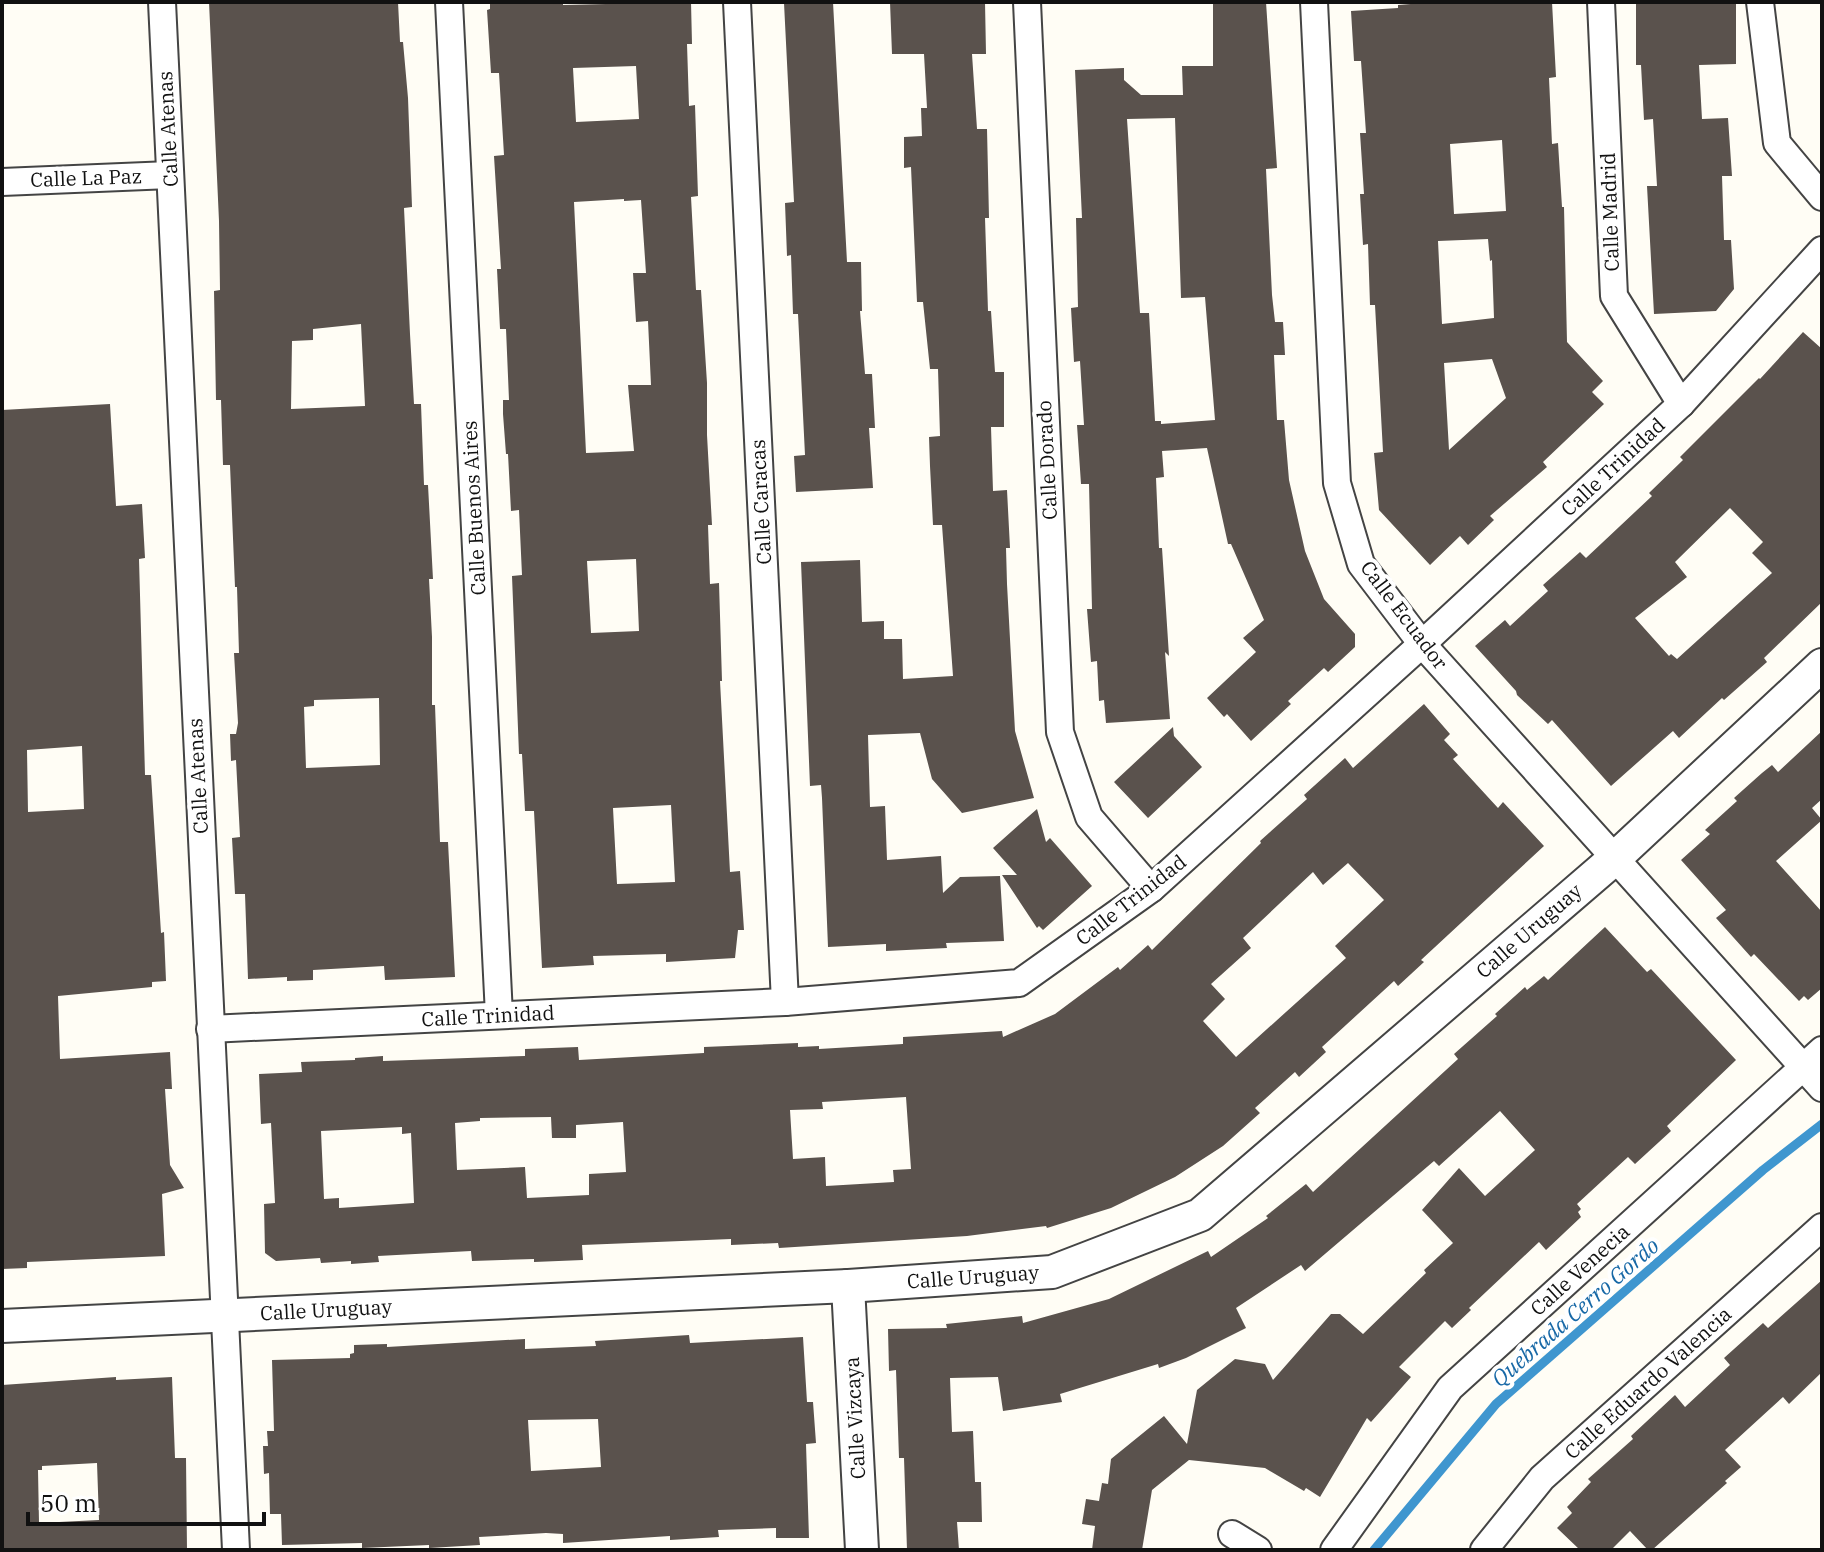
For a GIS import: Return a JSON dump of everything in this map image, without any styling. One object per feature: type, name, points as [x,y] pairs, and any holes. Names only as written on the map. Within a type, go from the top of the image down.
[{"type":"street","name":"Calle Atenas","points":[[162,2],[236,1550]]},
{"type":"street","name":"Calle Buenos Aires","points":[[449,2],[499,1015]]},
{"type":"street","name":"Calle Caracas","points":[[737,2],[785,1002]]},
{"type":"street","name":"Calle Dorado","points":[[1027,2],[1060,732],[1089,817],[1151,889]]},
{"type":"street","name":"Calle Ecuador","points":[[1314,2],[1337,483],[1361,564],[1422,644],[1614,859],[1813,1059],[1822,1088]]},
{"type":"street","name":"Calle Madrid","points":[[1601,2],[1614,296],[1681,404]]},
{"type":"street","points":[[1760,2],[1777,143],[1822,197]]},
{"type":"street","name":"Calle La Paz","points":[[2,182],[170,175]]},
{"type":"street","name":"Calle Trinidad","points":[[210,1029],[785,1002],[1019,983],[1151,889],[1422,644],[1681,404],[1822,250]]},
{"type":"street","name":"Calle Uruguay","points":[[2,1326],[848,1286],[1052,1272],[1200,1215],[1614,859],[1822,665]]},
{"type":"street","name":"Calle Venecia","points":[[1334,1550],[1450,1388],[1813,1059]]},
{"type":"street","name":"Calle Eduardo Valencia","points":[[1484,1550],[1542,1478],[1822,1227]]},
{"type":"street","name":"Calle Vizcaya","points":[[848,1286],[862,1550]]},
{"type":"street","points":[[1232,1534],[1258,1550]]},
{"type":"building","points":[[209,2],[398,2],[408,98],[412,207],[404,208],[414,404],[421,404],[424,485],[428,485],[433,579],[429,579],[432,705],[435,705],[440,842],[448,842],[455,977],[385,980],[384,966],[313,970],[313,980],[287,981],[287,977],[248,979],[245,894],[235,894],[232,838],[240,837],[236,760],[231,761],[230,734],[236,734],[238,723],[234,653],[239,653],[230,465],[223,465],[221,400],[216,400],[214,291],[220,290]],"holes":[[[361,324],[365,406],[291,409],[292,341],[313,340],[313,329]],[[379,698],[380,765],[306,768],[304,707],[314,706],[314,700]]]},
{"type":"building","points":[[490,2],[563,2],[563,5],[691,2],[692,44],[687,44],[689,106],[695,105],[698,196],[691,197],[696,290],[701,290],[707,383],[712,525],[708,525],[710,584],[719,583],[720,681],[730,872],[740,871],[744,930],[738,930],[735,958],[666,962],[666,954],[593,956],[594,965],[542,968],[534,811],[525,811],[522,754],[519,754],[512,576],[522,575],[519,510],[511,511],[503,414],[503,400],[509,400],[506,329],[500,329],[497,269],[501,269],[494,156],[504,155],[499,73],[491,73],[487,10],[490,9]],"holes":[[[636,66],[639,119],[576,122],[573,68]],[[641,200],[646,273],[633,273],[636,322],[648,321],[651,385],[628,385],[634,451],[586,453],[574,202]],[[636,559],[639,631],[591,633],[587,561]],[[671,805],[675,882],[617,884],[613,808]]]},
{"type":"building","points":[[833,2],[847,262],[861,262],[860,311],[865,374],[872,374],[875,428],[869,428],[873,488],[796,492],[794,456],[805,455],[798,314],[793,314],[791,255],[787,256],[785,203],[794,202],[784,3]]},
{"type":"building","points":[[890,2],[985,2],[986,54],[972,54],[977,129],[987,129],[989,218],[985,218],[988,311],[991,311],[995,372],[1004,372],[1004,427],[991,427],[993,491],[1007,490],[1010,548],[1006,548],[1007,584],[1015,731],[1034,798],[962,813],[932,779],[920,733],[868,735],[870,807],[885,806],[887,860],[941,856],[943,893],[960,877],[1000,876],[1004,941],[946,943],[947,948],[886,951],[886,944],[828,947],[821,785],[810,786],[801,562],[860,560],[862,622],[884,621],[884,639],[902,639],[903,679],[953,676],[942,525],[933,525],[930,466],[929,437],[940,436],[938,369],[930,369],[923,302],[917,302],[911,167],[904,168],[904,137],[922,136],[921,108],[927,108],[924,54],[892,54]]},
{"type":"building","points":[[1213,2],[1266,2],[1277,168],[1266,169],[1272,295],[1275,322],[1283,322],[1285,355],[1274,355],[1277,420],[1284,420],[1289,480],[1305,551],[1324,599],[1355,634],[1355,647],[1328,672],[1324,668],[1251,741],[1227,714],[1224,717],[1207,698],[1256,652],[1243,638],[1264,620],[1231,544],[1228,544],[1207,448],[1162,451],[1164,477],[1156,478],[1169,656],[1165,652],[1170,719],[1106,723],[1104,700],[1099,701],[1097,661],[1091,662],[1087,609],[1092,609],[1089,484],[1081,484],[1077,425],[1084,425],[1080,361],[1074,362],[1071,308],[1078,307],[1076,218],[1082,218],[1075,70],[1124,68],[1124,80],[1141,95],[1183,95],[1182,66],[1213,66]],"holes":[[[1175,118],[1181,298],[1205,297],[1215,420],[1161,424],[1161,421],[1155,421],[1149,313],[1140,313],[1127,119]]]},
{"type":"building","points":[[1552,2],[1556,77],[1549,78],[1552,144],[1558,143],[1564,207],[1567,342],[1603,381],[1592,392],[1604,404],[1543,462],[1547,467],[1490,516],[1494,520],[1468,545],[1460,536],[1430,565],[1379,510],[1374,453],[1383,452],[1375,305],[1370,305],[1368,244],[1363,245],[1360,194],[1364,194],[1360,133],[1366,133],[1361,61],[1354,61],[1351,11],[1398,8],[1398,5]],"holes":[[[1502,140],[1506,211],[1454,214],[1450,144]],[[1488,239],[1494,318],[1442,324],[1438,241]],[[1492,359],[1506,398],[1449,450],[1444,363]]]},
{"type":"building","points":[[1736,2],[1736,64],[1699,65],[1702,119],[1728,118],[1732,176],[1722,176],[1724,240],[1731,240],[1734,289],[1716,311],[1654,314],[1647,186],[1657,186],[1653,119],[1644,120],[1641,65],[1636,65],[1636,3]]},
{"type":"building","points":[[1803,332],[1822,349],[1822,602],[1764,658],[1767,662],[1724,700],[1722,698],[1679,738],[1673,731],[1611,786],[1552,720],[1548,724],[1517,695],[1475,646],[1505,620],[1510,626],[1548,591],[1543,585],[1580,552],[1586,558],[1652,496],[1649,493],[1683,460],[1680,457]],"holes":[[[1730,508],[1763,542],[1752,553],[1772,573],[1677,659],[1671,654],[1669,656],[1635,618],[1687,577],[1675,562]]]},
{"type":"building","points":[[110,404],[116,506],[142,504],[145,558],[139,559],[145,775],[151,775],[166,981],[152,982],[152,987],[58,996],[60,1059],[170,1052],[172,1089],[165,1089],[170,1165],[184,1188],[162,1194],[165,1256],[27,1262],[27,1268],[2,1269],[2,410]],"holes":[[[82,746],[84,809],[28,812],[27,750]]]},
{"type":"building","points":[[1424,704],[1450,734],[1444,740],[1458,755],[1453,759],[1498,808],[1503,802],[1544,846],[1421,960],[1424,962],[1398,986],[1394,981],[1322,1047],[1326,1052],[1299,1077],[1295,1072],[1255,1108],[1260,1113],[1223,1146],[1175,1177],[1111,1208],[1047,1228],[967,1236],[779,1248],[778,1243],[731,1245],[731,1239],[582,1245],[583,1260],[472,1261],[471,1251],[378,1256],[379,1262],[351,1264],[351,1261],[321,1263],[320,1258],[276,1261],[265,1253],[264,1204],[275,1203],[271,1123],[261,1124],[259,1074],[302,1072],[301,1062],[383,1056],[383,1061],[525,1056],[525,1049],[578,1047],[579,1060],[704,1053],[704,1047],[798,1043],[798,1047],[819,1046],[819,1049],[903,1044],[903,1037],[1002,1031],[1003,1037],[1055,1014],[1118,967],[1120,970],[1148,945],[1152,950],[1260,841],[1307,799],[1304,795],[1345,758],[1353,768]],"holes":[[[1348,863],[1384,900],[1335,946],[1346,958],[1236,1057],[1203,1021],[1225,999],[1211,984],[1251,948],[1243,938],[1313,872],[1323,885]],[[906,1097],[911,1169],[893,1170],[894,1182],[826,1186],[825,1157],[793,1159],[790,1110],[823,1109],[822,1102]],[[551,1117],[552,1138],[576,1138],[576,1125],[623,1122],[626,1172],[589,1174],[589,1195],[527,1198],[525,1167],[457,1170],[455,1123],[480,1121],[480,1118]],[[402,1127],[402,1134],[411,1133],[414,1203],[339,1208],[339,1198],[324,1199],[321,1131]]]},
{"type":"building","points":[[1173,727],[1174,736],[1202,767],[1148,818],[1114,782]]},
{"type":"building","points":[[1822,731],[1822,799],[1812,808],[1822,820],[1776,861],[1822,912],[1822,988],[1808,1000],[1804,996],[1799,1001],[1754,954],[1751,957],[1716,918],[1726,910],[1681,860],[1710,834],[1705,830],[1737,801],[1734,798],[1772,765],[1778,772]]},
{"type":"building","points":[[1037,809],[1046,842],[1050,838],[1092,886],[1043,930],[1039,926],[1037,928],[1002,875],[1017,875],[993,848]]},
{"type":"building","points":[[1605,927],[1647,972],[1651,969],[1736,1060],[1667,1126],[1671,1131],[1635,1164],[1628,1157],[1577,1204],[1581,1217],[1546,1250],[1539,1242],[1452,1328],[1445,1321],[1399,1367],[1411,1377],[1371,1422],[1367,1418],[1320,1497],[1265,1468],[1189,1460],[1152,1490],[1142,1550],[1092,1550],[1095,1526],[1082,1524],[1086,1499],[1099,1501],[1102,1483],[1108,1484],[1111,1459],[1164,1416],[1187,1444],[1197,1390],[1235,1359],[1265,1364],[1273,1380],[1331,1314],[1340,1314],[1363,1334],[1426,1273],[1424,1270],[1453,1243],[1422,1210],[1459,1168],[1485,1196],[1535,1150],[1500,1111],[1439,1166],[1434,1161],[1305,1271],[1301,1265],[1236,1308],[1246,1328],[1186,1358],[1060,1394],[1062,1402],[1003,1411],[998,1377],[950,1378],[952,1432],[973,1431],[975,1482],[981,1482],[982,1522],[957,1522],[959,1550],[907,1550],[904,1458],[899,1458],[896,1370],[889,1371],[888,1329],[947,1328],[946,1324],[1022,1316],[1023,1323],[1109,1299],[1208,1251],[1211,1257],[1268,1218],[1266,1216],[1306,1184],[1313,1192],[1458,1059],[1454,1054],[1497,1016],[1495,1014],[1525,987],[1527,990],[1544,976],[1548,980]]},
{"type":"building","points":[[1822,1280],[1822,1372],[1789,1404],[1783,1397],[1725,1450],[1741,1467],[1725,1481],[1727,1483],[1652,1550],[1648,1550],[1630,1531],[1611,1550],[1580,1550],[1557,1528],[1572,1513],[1567,1507],[1591,1482],[1588,1479],[1633,1439],[1631,1436],[1675,1395],[1685,1407],[1730,1365],[1724,1358],[1763,1323],[1768,1328]]},
{"type":"building","points":[[689,1335],[690,1343],[803,1337],[807,1402],[813,1402],[816,1443],[806,1444],[809,1538],[776,1538],[776,1528],[718,1530],[719,1537],[670,1540],[670,1536],[563,1543],[563,1534],[546,1533],[479,1537],[480,1545],[429,1548],[429,1545],[362,1548],[362,1543],[282,1545],[281,1514],[270,1514],[269,1473],[264,1474],[263,1446],[268,1446],[267,1431],[274,1431],[272,1360],[350,1358],[354,1345],[387,1344],[387,1347],[525,1339],[525,1349],[596,1346],[595,1341]],"holes":[[[598,1419],[601,1467],[531,1471],[528,1420]]]},
{"type":"building","points":[[116,1377],[116,1380],[172,1377],[175,1458],[186,1458],[187,1550],[2,1550],[2,1385]],"holes":[[[97,1463],[99,1520],[39,1523],[38,1470],[42,1470],[42,1466]]]},
{"type":"waterway","name":"Quebrada Cerro Gordo","points":[[1374,1550],[1496,1404],[1763,1170],[1822,1124]]}]
